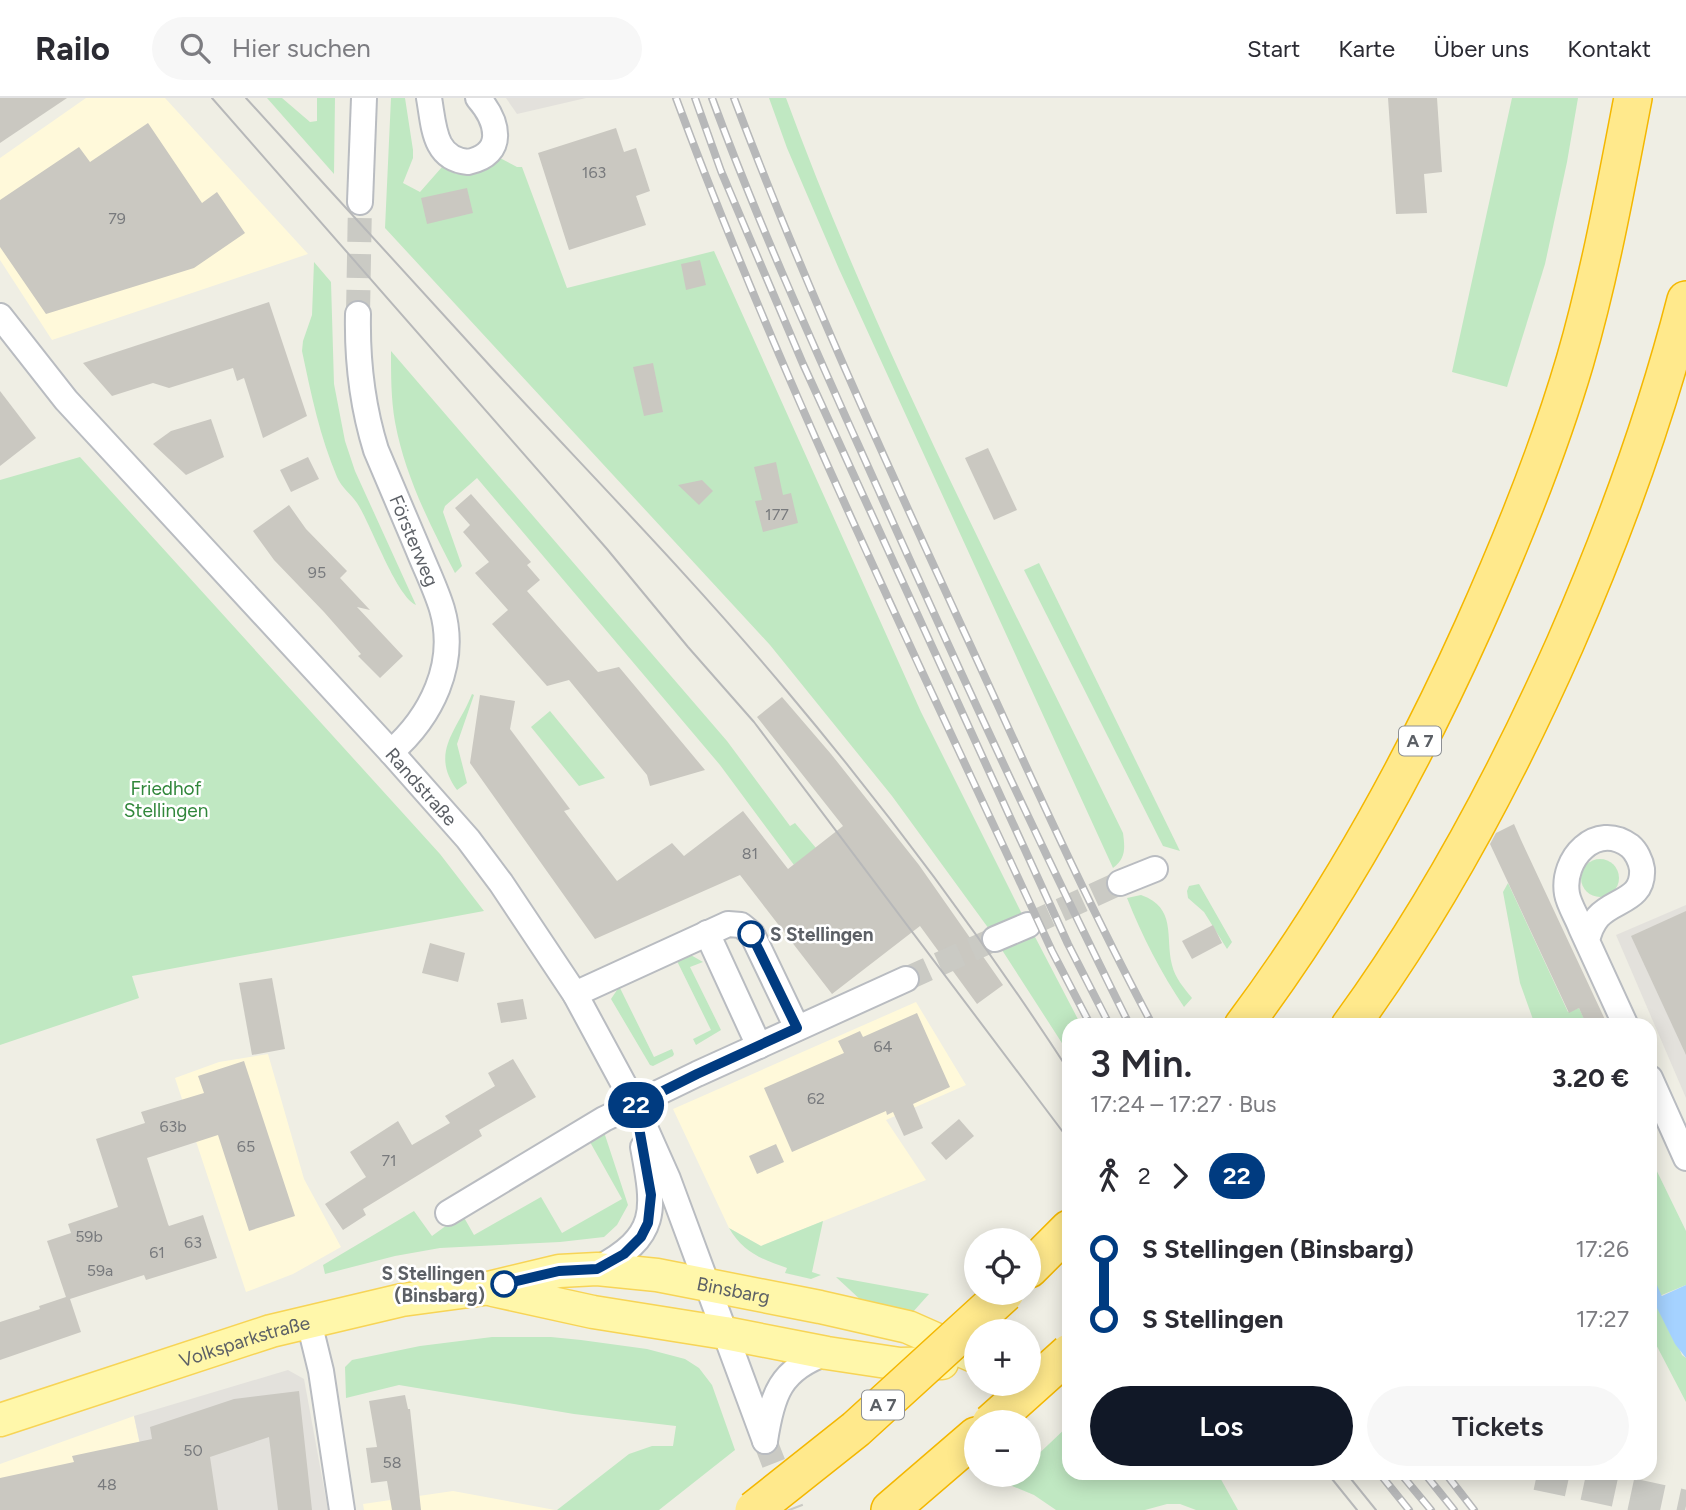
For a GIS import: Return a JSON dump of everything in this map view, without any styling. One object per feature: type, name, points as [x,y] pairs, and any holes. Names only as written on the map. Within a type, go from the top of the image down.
[{"type":"highway","name":"A 7","points":[[1249,1018],[1317,919],[1402,775],[1443,695],[1507,553],[1552,432],[1589,309],[1633,98]]},
{"type":"highway","points":[[1355,1018],[1449,875],[1531,720],[1591,583],[1637,462],[1686,300]]},
{"type":"highway","points":[[1041,1257],[1062,1236]]},
{"type":"highway","name":"A 7","points":[[754,1510],[856,1429],[992,1305]]},
{"type":"highway","points":[[1005,1410],[1062,1359]]},
{"type":"highway","points":[[890,1510],[964,1446]]},
{"type":"main road","name":"Binsbarg","points":[[309,1322],[402,1300],[484,1289],[559,1271],[597,1269],[657,1275],[707,1284],[908,1327],[964,1354]]},
{"type":"main road","name":"Binsbarg","points":[[484,1289],[593,1312],[900,1364],[964,1361]]},
{"type":"main road","name":"Volksparkstraße","points":[[0,1420],[232,1343],[309,1322]]},
{"type":"main road","points":[[1041,1371],[1062,1375]]},
{"type":"street","points":[[360,202],[364,98]]},
{"type":"street","points":[[429,98],[441,149],[455,159],[468,162],[487,153],[495,137],[494,122],[478,98]]},
{"type":"street","name":"Försterweg","points":[[359,314],[357,354],[360,388],[368,425],[438,597],[446,624],[444,671],[435,695],[413,730],[391,752]]},
{"type":"street","name":"Randstraße","points":[[0,316],[66,400],[391,752],[468,839],[501,883],[575,993],[635,1105],[668,1180],[765,1441],[770,1411],[781,1384],[800,1365],[827,1353]]},
{"type":"street","points":[[1587,941],[1590,928],[1597,918],[1624,902],[1637,890],[1642,870],[1631,847],[1612,839],[1594,841],[1583,847],[1571,861],[1567,896],[1587,941],[1622,1018]]},
{"type":"street","points":[[1121,883],[1155,869]]},
{"type":"street","points":[[575,993],[732,923],[749,929],[797,1028]]},
{"type":"street","points":[[995,939],[1028,925]]},
{"type":"street","points":[[707,933],[759,1046]]},
{"type":"street","points":[[448,1213],[604,1119],[906,979]]},
{"type":"street","points":[[1657,1094],[1686,1158]]},
{"type":"street","points":[[597,1269],[635,1245],[648,1223],[649,1179],[635,1105]]},
{"type":"street","name":"Volksparkstraße","points":[[309,1322],[321,1371],[342,1510]]},
{"type":"shaded area","points":[[86,98],[165,98],[308,254],[52,340],[0,260],[0,158]]},
{"type":"shaded area","points":[[506,98],[586,98],[517,114]]},
{"type":"shaded area","points":[[1686,905],[1686,1098],[1657,1030],[1657,1018],[1652,1018],[1616,935]]},
{"type":"shaded area","points":[[916,1002],[966,1085],[886,1120],[926,1180],[761,1246],[729,1228],[673,1109]]},
{"type":"shaded area","points":[[268,1054],[304,1179],[341,1247],[293,1274],[246,1292],[175,1078],[219,1062]]},
{"type":"shaded area","points":[[288,1370],[304,1379],[328,1510],[154,1510],[134,1416]]},
{"type":"shaded area","points":[[134,1416],[154,1510],[0,1510],[0,1464]]},
{"type":"shaded area","points":[[453,1491],[555,1510],[364,1510],[363,1504]]},
{"type":"green space","points":[[267,98],[282,98],[310,122],[317,121],[317,98],[335,98],[334,174]]},
{"type":"green space","points":[[391,98],[405,98],[413,150],[413,158],[403,183],[420,192],[442,167],[457,174],[480,173],[500,158],[522,167],[567,288],[714,251],[921,712],[1022,914],[989,929],[892,796],[770,645],[385,228]]},
{"type":"green space","points":[[769,98],[786,98],[822,192],[902,378],[1123,833],[1124,852],[1113,868],[839,269],[787,148]]},
{"type":"green space","points":[[1512,98],[1578,98],[1545,264],[1507,387],[1452,372]]},
{"type":"green space","points":[[314,262],[331,282],[334,384],[345,441],[355,471],[416,605],[400,588],[363,513],[339,481],[321,431],[302,351],[312,315]]},
{"type":"green space","points":[[391,351],[727,741],[790,826],[795,823],[816,848],[794,865],[720,765],[477,478],[445,506],[443,512],[462,566],[455,573],[419,500],[399,442],[393,405]]},
{"type":"green space","name":"Friedhof Stellingen","points":[[80,457],[440,854],[484,911],[132,976],[139,998],[0,1045],[0,480]]},
{"type":"green space","points":[[1039,563],[1180,851],[1163,846],[1024,570]]},
{"type":"green space","points":[[472,694],[474,695],[457,744],[467,783],[457,790],[449,776],[446,752]]},
{"type":"green space","points":[[550,711],[605,778],[579,786],[531,727]]},
{"type":"green space","points":[[1600,859],[1614,864],[1619,878],[1614,892],[1600,897],[1586,892],[1581,878],[1586,864]]},
{"type":"green space","points":[[1508,883],[1568,1012],[1579,1008],[1584,1018],[1532,1018],[1520,983],[1503,892]]},
{"type":"green space","points":[[1199,884],[1232,942],[1227,949],[1204,912],[1188,898],[1189,886]]},
{"type":"green space","points":[[1141,895],[1160,907],[1165,915],[1173,970],[1192,998],[1184,1007],[1152,954],[1127,898]]},
{"type":"green space","points":[[1034,935],[1077,1018],[1062,1018],[1062,1043],[1002,950]]},
{"type":"green space","points":[[689,954],[703,962],[690,967],[721,1030],[696,1045],[693,1039],[711,1030],[677,961],[665,966],[664,964]]},
{"type":"green space","points":[[635,979],[620,988],[654,1057],[672,1049],[674,1054],[653,1066],[611,999],[619,987]]},
{"type":"green space","points":[[604,1132],[628,1205],[617,1225],[604,1237],[440,1248],[395,1256],[325,1274],[323,1265],[414,1211],[432,1236],[462,1214],[474,1235],[541,1197],[562,1233],[622,1199],[590,1142]]},
{"type":"green space","points":[[1657,1171],[1686,1231],[1686,1285],[1657,1297]]},
{"type":"green space","points":[[823,1221],[812,1272],[821,1275],[811,1279],[785,1273],[787,1268],[754,1254],[740,1243],[729,1228],[761,1246]]},
{"type":"green space","points":[[836,1277],[929,1294],[912,1313],[863,1302]]},
{"type":"green space","points":[[1657,1297],[1682,1355],[1686,1358],[1686,1402],[1657,1346]]},
{"type":"green space","points":[[492,1337],[581,1340],[647,1349],[685,1359],[699,1368],[712,1385],[735,1450],[659,1510],[557,1510],[629,1454],[652,1446],[673,1446],[676,1426],[574,1414],[399,1385],[346,1398],[345,1367],[352,1360],[420,1346]]},
{"type":"green space","points":[[1062,1432],[1062,1480],[1221,1480],[1238,1510],[1196,1510],[1180,1504],[1167,1504],[1145,1510],[1056,1510],[1034,1495],[1015,1487],[1041,1487],[1041,1452]]},
{"type":"water","points":[[1686,1285],[1686,1358],[1675,1344],[1657,1308],[1657,1298]]},
{"type":"building","points":[[0,98],[67,98],[0,143]]},
{"type":"building","points":[[1388,98],[1437,98],[1442,172],[1424,174],[1427,213],[1396,214]]},
{"type":"building","points":[[148,123],[202,203],[217,192],[245,233],[194,268],[46,314],[0,247],[0,200],[79,147],[90,162]]},
{"type":"building","points":[[616,128],[624,152],[636,148],[650,191],[636,196],[646,225],[569,250],[538,153]]},
{"type":"building","points":[[467,188],[473,213],[427,224],[421,198]]},
{"type":"building","points":[[700,260],[706,285],[686,290],[681,264]]},
{"type":"building","points":[[269,302],[307,416],[263,438],[244,378],[237,381],[233,368],[169,388],[153,383],[112,396],[83,363]]},
{"type":"building","points":[[653,363],[663,412],[644,416],[633,367]]},
{"type":"building","points":[[0,391],[36,438],[0,466]]},
{"type":"building","points":[[211,419],[224,457],[186,475],[153,444],[171,431]]},
{"type":"building","points":[[988,448],[1017,510],[994,520],[965,458]]},
{"type":"building","points":[[308,457],[319,479],[291,492],[280,470]]},
{"type":"building","points":[[776,462],[783,495],[791,493],[798,523],[763,532],[755,501],[762,500],[754,467]]},
{"type":"building","points":[[702,480],[713,491],[699,505],[678,485]]},
{"type":"building","points":[[471,494],[531,562],[527,565],[540,580],[527,591],[598,672],[619,667],[705,770],[650,786],[647,775],[569,680],[547,686],[492,624],[508,610],[475,573],[489,562],[463,532],[470,525],[455,508]]},
{"type":"building","points":[[289,505],[306,529],[347,571],[340,578],[370,610],[357,607],[403,656],[380,678],[358,656],[361,654],[324,612],[274,560],[253,531]]},
{"type":"building","points":[[480,695],[515,701],[510,729],[570,809],[564,811],[617,881],[672,843],[684,856],[743,811],[788,869],[843,826],[757,717],[782,697],[919,865],[1003,985],[977,1004],[920,926],[832,994],[740,875],[595,939],[470,763]]},
{"type":"building","points":[[1514,824],[1604,1018],[1583,1018],[1579,1008],[1569,1013],[1490,844],[1496,833]]},
{"type":"building","points":[[1686,911],[1686,1055],[1631,936]]},
{"type":"building","points":[[1213,925],[1222,943],[1192,959],[1182,941]]},
{"type":"building","points":[[430,943],[465,953],[458,982],[422,973]]},
{"type":"building","points":[[272,978],[285,1049],[252,1055],[239,983]]},
{"type":"building","points":[[523,999],[527,1019],[501,1023],[497,1003]]},
{"type":"building","points":[[917,1013],[950,1087],[913,1104],[923,1128],[904,1136],[893,1112],[887,1115],[886,1111],[792,1152],[764,1088],[844,1053],[838,1041],[860,1031],[863,1037]]},
{"type":"building","points":[[513,1059],[536,1097],[479,1130],[482,1136],[363,1209],[366,1215],[343,1230],[325,1204],[366,1177],[350,1152],[398,1121],[412,1145],[450,1123],[445,1116],[495,1086],[488,1073]]},
{"type":"building","points":[[244,1061],[295,1216],[249,1231],[218,1135],[147,1158],[169,1226],[203,1215],[217,1258],[146,1280],[144,1275],[70,1299],[81,1332],[0,1360],[0,1322],[66,1297],[47,1241],[71,1233],[68,1224],[118,1207],[96,1139],[145,1123],[141,1112],[204,1093],[198,1076]]},
{"type":"building","points":[[959,1119],[974,1136],[946,1160],[931,1143]]},
{"type":"building","points":[[776,1144],[784,1162],[757,1174],[749,1156]]},
{"type":"building","points":[[299,1391],[312,1510],[278,1510],[269,1437],[210,1457],[218,1510],[0,1510],[0,1478],[74,1462],[72,1456],[152,1439],[150,1427],[234,1399]]},
{"type":"building","points":[[405,1395],[410,1409],[421,1510],[392,1510],[387,1481],[371,1483],[366,1448],[377,1447],[369,1401]]},
{"type":"waterway","points":[[1657,1294],[1661,1303]]},
{"type":"tunnel","points":[[358,314],[360,202]]},
{"type":"tunnel","points":[[1028,925],[1120,883]]},
{"type":"tunnel","points":[[906,979],[995,939]]},
{"type":"tunnel","points":[[765,1441],[792,1510]]},
{"type":"tunnel","points":[[1565,1480],[1686,1506]]},
{"type":"tram line","points":[[212,98],[607,549],[754,722],[1062,1131]]},
{"type":"tram line","points":[[246,98],[678,568],[786,690],[934,876],[1062,1061]]},
{"type":"tram line","points":[[1333,1480],[1357,1510]]},
{"type":"tram line","points":[[1352,1480],[1376,1510]]},
{"type":"railway","points":[[676,98],[718,207],[808,421],[1052,951],[1087,1018]]},
{"type":"railway","points":[[695,98],[721,171],[803,364],[1068,944],[1106,1018]]},
{"type":"railway","points":[[712,98],[772,250],[815,349],[972,697],[1126,1018]]},
{"type":"railway","points":[[734,98],[816,302],[906,504],[1057,833],[1149,1018]]},
{"type":"railway","points":[[1385,1480],[1409,1510]]},
{"type":"railway","points":[[1406,1480],[1431,1510]]},
{"type":"railway","points":[[1430,1480],[1454,1510]]},
{"type":"railway","points":[[1451,1480],[1474,1510]]},
{"type":"bus line","name":"22","points":[[504,1284],[559,1271],[597,1269],[635,1245],[648,1223],[651,1195],[635,1105],[797,1028],[751,934]]},
{"type":"place","name":"S Stellingen","points":[[751,934]]},
{"type":"place","name":"S Stellingen (Binsbarg)","points":[[504,1284]]}]
